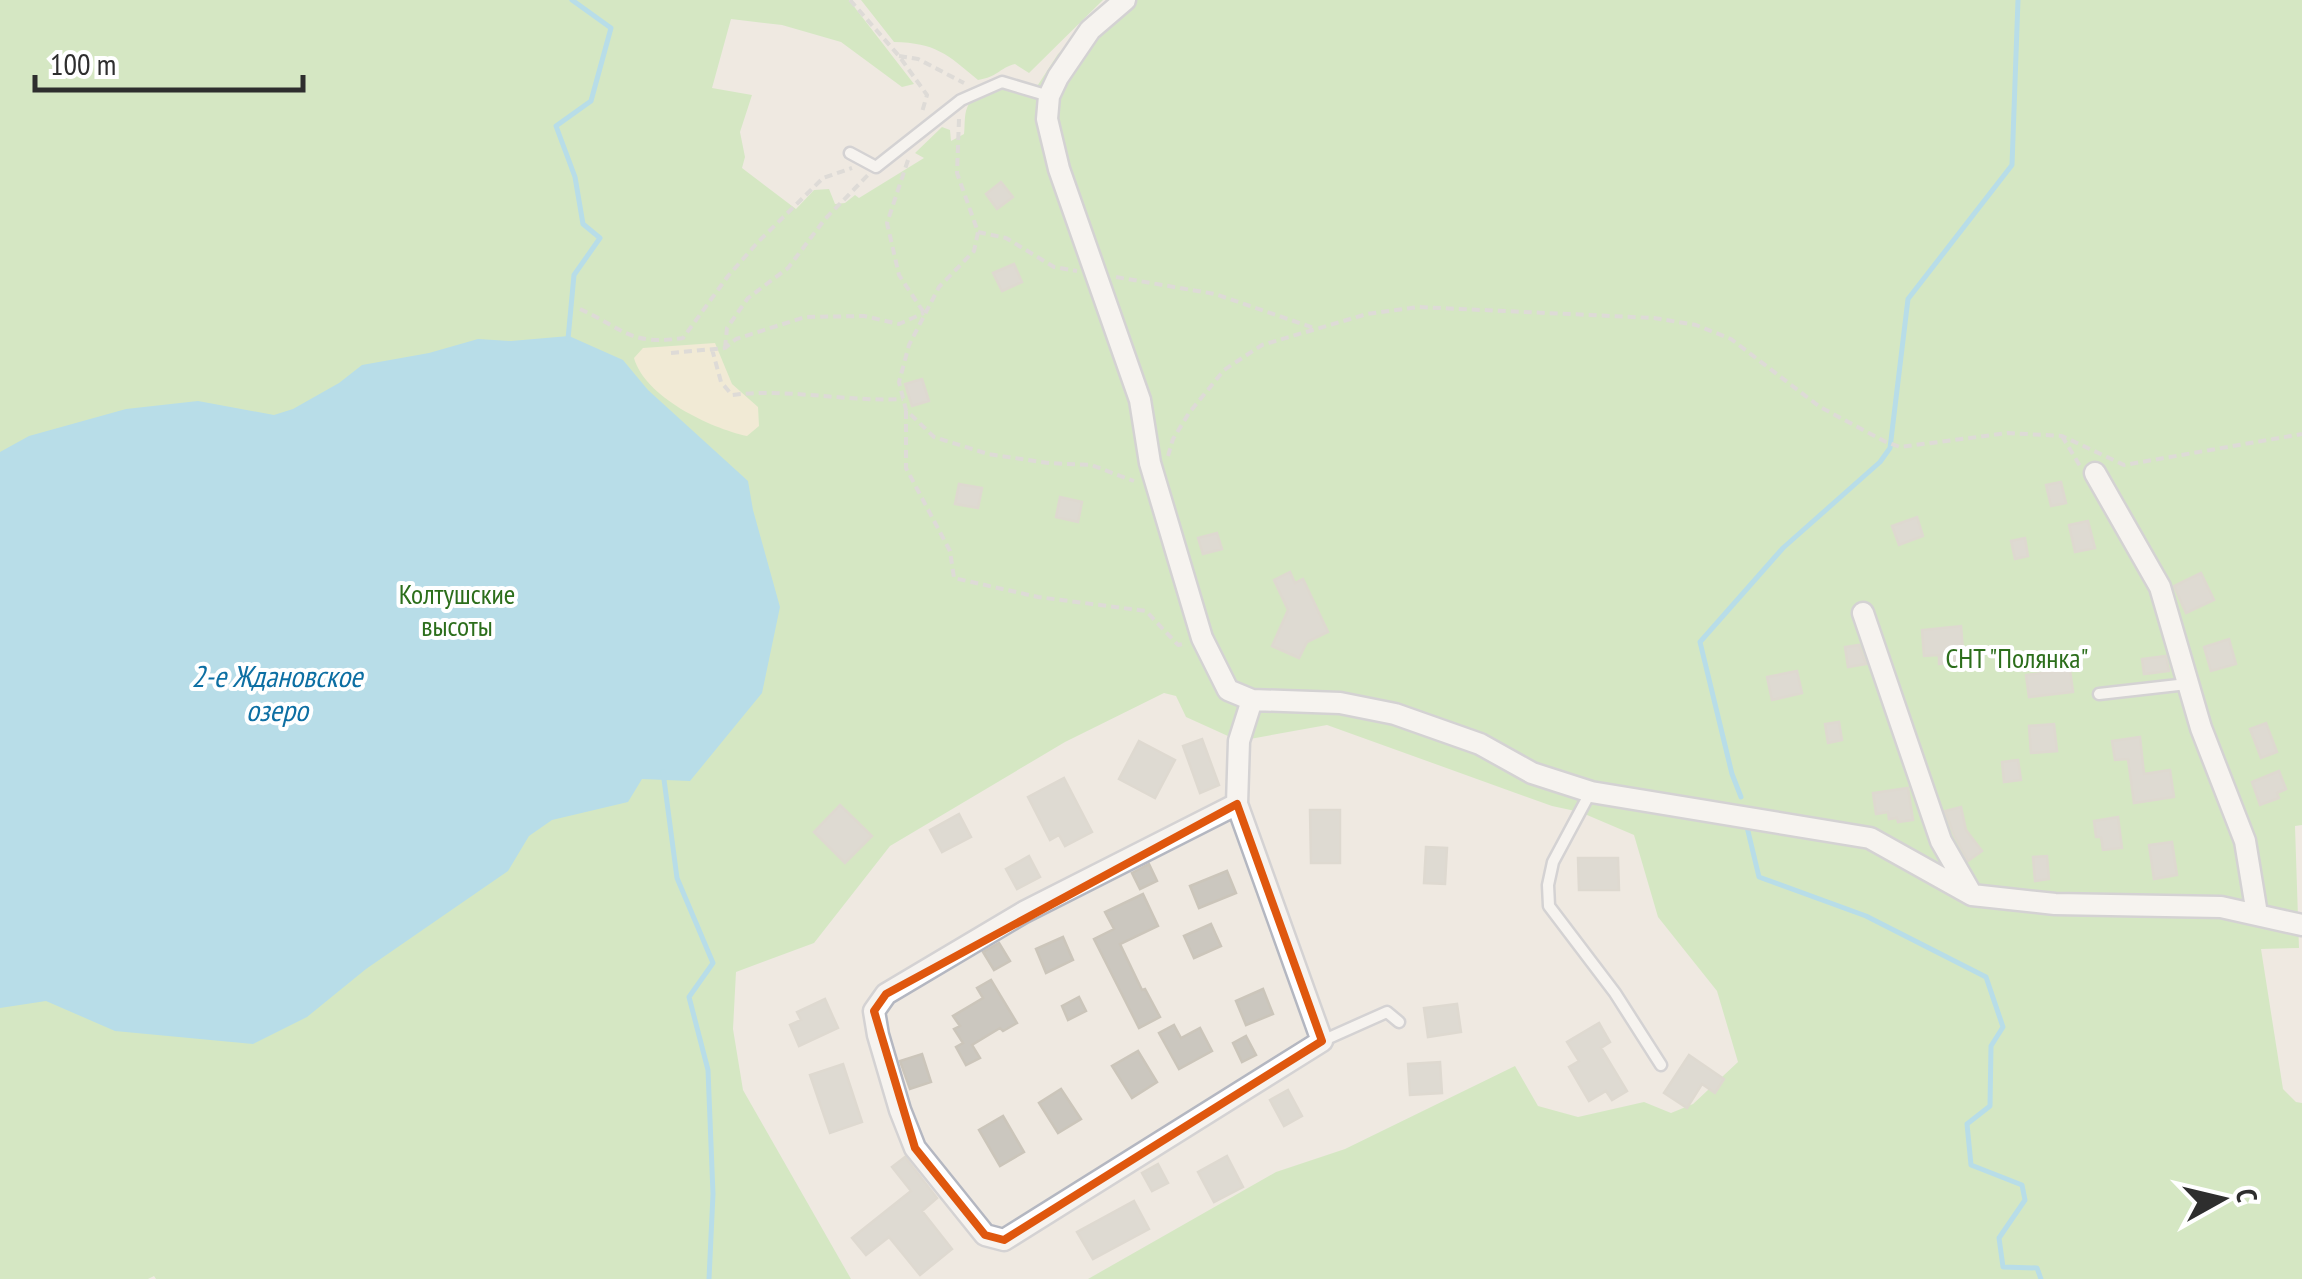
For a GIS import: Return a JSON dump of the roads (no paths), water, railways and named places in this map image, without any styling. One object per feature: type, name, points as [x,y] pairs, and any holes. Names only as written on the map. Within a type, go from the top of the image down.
[{"type":"street","points":[[1125,0],[1090,30],[1049,96],[1047,119],[1059,168],[1140,400],[1150,464],[1202,638],[1228,690],[1252,700],[1340,703],[1395,714],[1480,744],[1532,772],[1590,792],[1870,838],[1972,895],[2055,904],[2222,907],[2302,925]]},
{"type":"street","points":[[2094,474],[2160,587],[2200,728],[2246,841],[2257,914]]},
{"type":"street","points":[[1863,613],[1941,841],[1972,895]]},
{"type":"street","points":[[1236,804],[1024,912],[886,994],[874,1011],[900,1110],[915,1148],[985,1235],[1004,1240],[1322,1041],[1236,804],[1239,740],[1252,700]]},
{"type":"lane","points":[[850,153],[870,165],[915,139],[978,91],[1002,82],[1049,96]]},
{"type":"lane","points":[[2099,694],[2187,684]]},
{"type":"lane","points":[[1590,792],[1553,862],[1549,906],[1661,1064]]},
{"type":"lane","points":[[1322,1041],[1387,1012],[1399,1022]]},
{"type":"water","name":"2-е Ждановское озеро","points":[[569,336],[623,360],[648,390],[748,481],[780,607],[762,693],[690,781],[642,779],[628,802],[552,820],[529,836],[508,871],[366,969],[307,1017],[253,1044],[115,1031],[46,1001],[0,1008],[0,452],[29,436],[126,409],[198,401],[274,415],[293,409],[339,383],[362,365],[478,339],[511,341]]},
{"type":"waterway","points":[[568,339],[574,275],[600,238],[583,224],[575,177],[556,126],[591,101],[611,28],[572,0]]},
{"type":"waterway","points":[[1741,797],[1700,642],[1783,548],[1880,462],[1890,448],[1908,299],[2012,165],[2018,0]]},
{"type":"waterway","points":[[663,772],[677,878],[713,963],[689,997],[708,1070],[713,1194],[709,1279]]},
{"type":"waterway","points":[[1747,827],[1759,877],[1866,916],[1986,977],[2003,1027],[1991,1046],[1990,1106],[1967,1124],[1971,1165],[2022,1185],[2025,1200],[1999,1238],[2003,1267],[2037,1268],[2041,1279]]},
{"type":"park label","name":"Колтушские высоты","points":[[457,609]]},
{"type":"park label","name":"СНТ \"Полянка\"","points":[[2017,657]]}]
